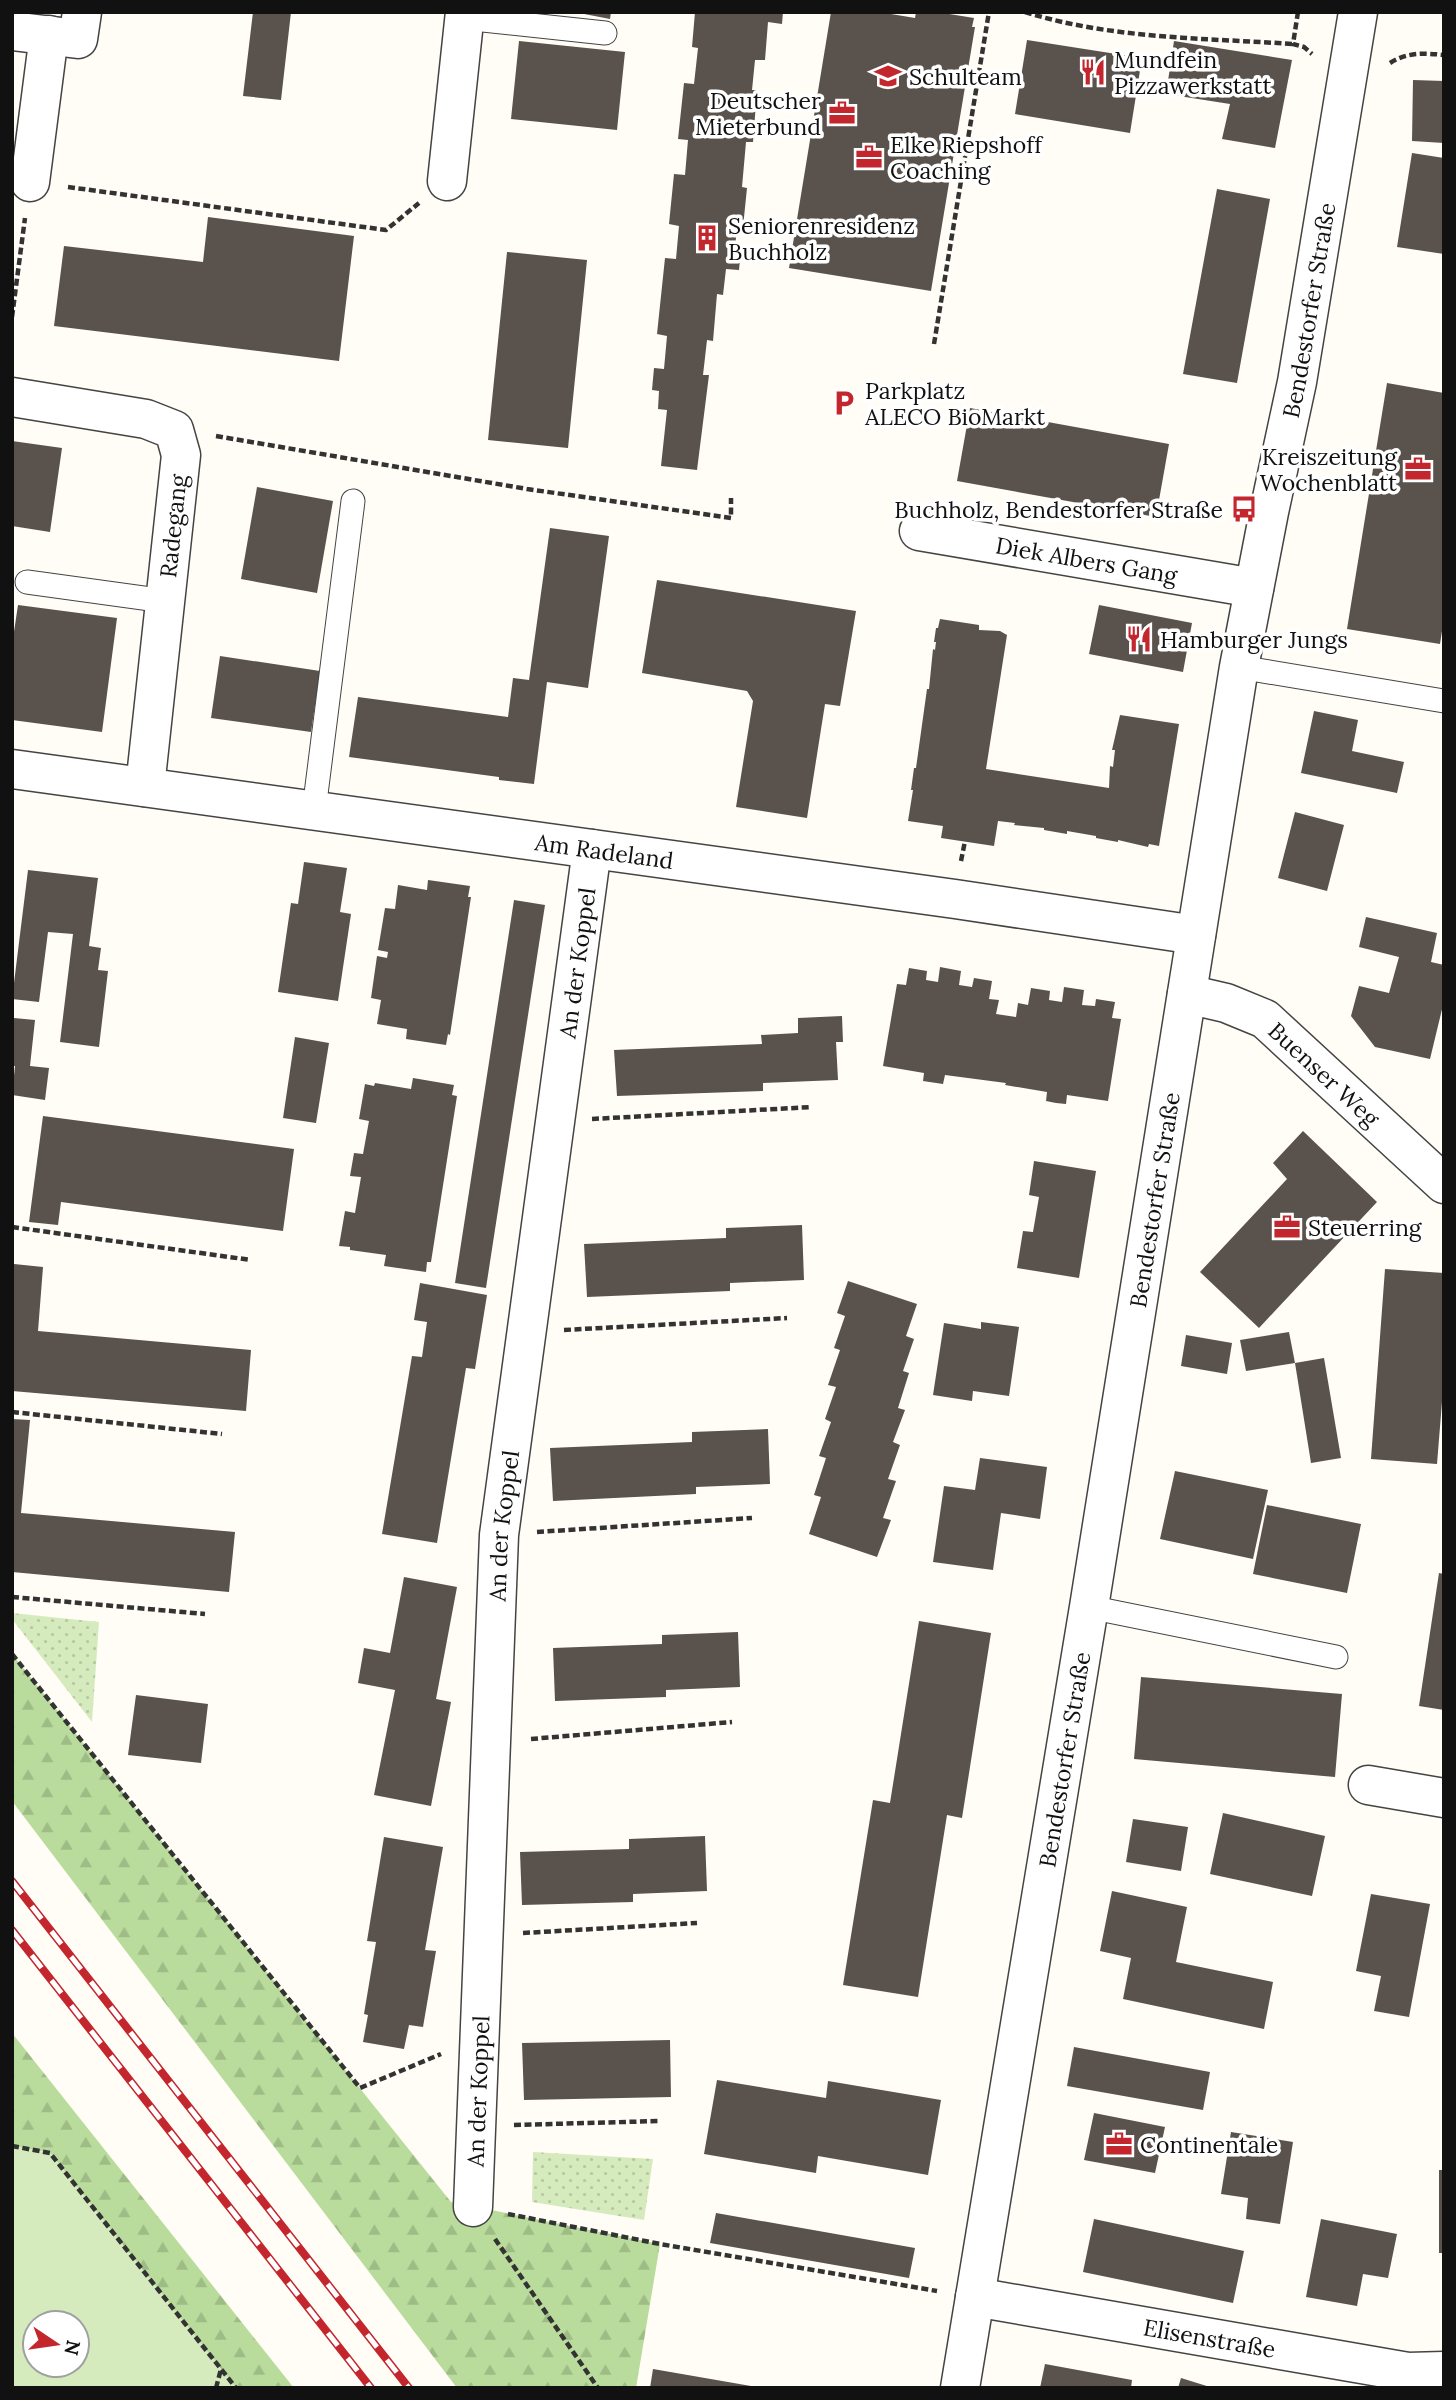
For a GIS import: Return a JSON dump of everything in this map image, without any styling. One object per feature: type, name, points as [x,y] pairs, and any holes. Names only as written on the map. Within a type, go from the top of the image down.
[{"type":"street","name":"Bendestorfer Straße","points":[[960,2388],[1089,1607],[1238,667],[1297,382],[1358,12]]},
{"type":"street","points":[[447,181],[464,15]]},
{"type":"street","points":[[30,182],[60,21]]},
{"type":"street","points":[[12,397],[146,419],[174,430]]},
{"type":"street","name":"Radegang","points":[[145,787],[181,455],[174,430]]},
{"type":"street","name":"Diek Albers Gang","points":[[919,531],[1254,588]]},
{"type":"street","name":"Am Radeland","points":[[12,769],[1196,935]]},
{"type":"street","name":"An der Koppel","points":[[473,2207],[499,1535],[592,849]]},
{"type":"street","name":"Buenser Weg","points":[[1187,994],[1226,1003],[1265,1019],[1444,1184]]},
{"type":"street","points":[[1368,1785],[1444,1798]]},
{"type":"street","name":"Elisenstraße","points":[[975,2297],[1408,2372],[1444,2371]]},
{"type":"lane","points":[[464,15],[605,33]]},
{"type":"lane","points":[[314,810],[353,500]]},
{"type":"lane","points":[[27,582],[165,601]]},
{"type":"lane","points":[[1238,667],[1444,701]]},
{"type":"lane","points":[[1089,1607],[1336,1657]]},
{"type":"path","points":[[934,344],[989,12]]},
{"type":"path","points":[[1025,12],[1058,22],[1101,30],[1293,44],[1304,47],[1310,54]]},
{"type":"path","points":[[1293,44],[1298,12]]},
{"type":"path","points":[[1387,65],[1400,57],[1418,53],[1444,55]]},
{"type":"path","points":[[12,317],[30,182],[386,229],[447,181]]},
{"type":"path","points":[[174,430],[317,451],[527,489],[731,518],[731,498]]},
{"type":"path","points":[[555,1121],[812,1107]]},
{"type":"path","points":[[12,1227],[251,1260]]},
{"type":"path","points":[[526,1332],[787,1318]]},
{"type":"path","points":[[12,1412],[222,1434]]},
{"type":"path","points":[[499,1535],[752,1518]]},
{"type":"path","points":[[12,1597],[205,1614]]},
{"type":"path","points":[[12,1654],[360,2088],[481,2037]]},
{"type":"path","points":[[491,1743],[732,1722]]},
{"type":"path","points":[[484,1936],[697,1923]]},
{"type":"path","points":[[477,2126],[660,2121]]},
{"type":"path","points":[[12,2146],[50,2152],[236,2388]]},
{"type":"path","points":[[473,2207],[660,2244],[975,2297]]},
{"type":"path","points":[[473,2207],[598,2388]]},
{"type":"path","points":[[216,2388],[221,2369]]},
{"type":"green space","points":[[12,1613],[99,1622],[92,1722],[12,1619]]},
{"type":"green space","points":[[12,1654],[451,2202],[660,2244],[636,2388],[457,2388],[12,1801]]},
{"type":"green space","points":[[12,2033],[294,2388],[236,2388],[50,2153],[12,2146]]},
{"type":"green space","points":[[12,2146],[50,2153],[236,2388],[12,2388]]},
{"type":"green space","points":[[533,2152],[653,2159],[644,2220],[532,2202]]},
{"type":"building","points":[[253,12],[291,12],[281,100],[243,96]]},
{"type":"building","points":[[574,12],[611,12],[610,19]]},
{"type":"building","name":"Seniorenresidenz Buchholz","points":[[695,12],[783,12],[782,24],[768,22],[765,60],[755,60],[752,90],[757,90],[753,142],[746,142],[742,187],[747,188],[743,227],[737,227],[735,248],[741,249],[739,270],[726,269],[723,295],[717,294],[713,341],[707,340],[703,375],[709,375],[697,470],[661,466],[667,410],[658,409],[659,391],[652,390],[654,368],[664,369],[667,336],[657,334],[665,258],[676,259],[679,226],[669,224],[674,174],[685,175],[688,140],[678,139],[684,83],[694,84],[698,48],[692,47]]},
{"type":"building","points":[[831,12],[892,12],[891,14],[915,18],[916,12],[937,12],[974,18],[972,27],[975,27],[931,291],[789,268]]},
{"type":"building","points":[[1027,40],[1142,58],[1130,133],[1015,114]]},
{"type":"building","points":[[519,41],[625,52],[617,130],[511,119]]},
{"type":"building","points":[[1174,41],[1292,60],[1275,148],[1222,139],[1230,104],[1166,94]]},
{"type":"building","points":[[1413,80],[1444,81],[1444,143],[1412,141]]},
{"type":"building","points":[[1412,153],[1444,158],[1444,254],[1397,247]]},
{"type":"building","points":[[1217,189],[1270,199],[1237,383],[1183,374]]},
{"type":"building","points":[[208,217],[354,236],[339,361],[54,326],[64,246],[203,262]]},
{"type":"building","points":[[507,252],[587,260],[568,448],[488,440]]},
{"type":"building","points":[[1387,383],[1444,393],[1444,618],[1440,644],[1347,629]]},
{"type":"building","points":[[970,408],[1169,444],[1156,517],[957,481]]},
{"type":"building","points":[[12,441],[62,448],[50,532],[12,526]]},
{"type":"building","points":[[257,487],[333,501],[317,593],[241,579]]},
{"type":"building","points":[[550,528],[609,536],[588,688],[547,682],[534,784],[349,757],[358,697],[508,717],[513,678],[529,680]]},
{"type":"building","points":[[657,580],[856,611],[840,706],[825,704],[807,818],[736,807],[753,701],[747,691],[642,673]]},
{"type":"building","points":[[18,605],[117,618],[102,732],[12,720],[12,645]]},
{"type":"building","points":[[1099,605],[1192,623],[1183,672],[1089,654]]},
{"type":"building","points":[[940,619],[979,625],[979,630],[1000,631],[1007,635],[986,769],[1109,788],[1110,766],[1113,767],[1115,750],[1112,750],[1120,715],[1179,724],[1159,846],[1149,844],[1148,847],[998,821],[994,846],[941,838],[943,826],[908,821],[914,768],[929,689],[933,649],[935,650],[936,628]]},
{"type":"building","points":[[220,656],[320,671],[311,732],[211,718]]},
{"type":"building","points":[[1314,711],[1358,720],[1352,751],[1404,762],[1397,793],[1301,773]]},
{"type":"building","points":[[1295,812],[1344,825],[1327,891],[1278,878]]},
{"type":"building","points":[[304,862],[347,868],[340,912],[351,914],[338,1001],[278,992],[291,903],[298,904]]},
{"type":"building","points":[[28,870],[98,878],[89,946],[101,948],[98,970],[108,971],[99,1047],[60,1042],[73,934],[48,932],[39,1002],[12,999]]},
{"type":"building","points":[[428,880],[470,886],[468,897],[471,897],[450,1035],[448,1034],[446,1045],[406,1039],[407,1029],[377,1024],[381,1000],[371,998],[377,956],[387,958],[388,952],[378,950],[385,908],[395,909],[398,885],[427,890]]},
{"type":"building","points":[[514,900],[545,905],[486,1288],[455,1283]]},
{"type":"building","points":[[1366,917],[1437,933],[1431,962],[1444,965],[1444,1001],[1430,1059],[1375,1047],[1351,1016],[1359,986],[1389,993],[1399,957],[1359,947]]},
{"type":"building","points":[[940,967],[961,971],[959,985],[972,987],[974,978],[992,981],[989,999],[999,1000],[996,1014],[1016,1017],[1018,1003],[1028,1005],[1031,988],[1050,991],[1049,1000],[1062,1002],[1064,987],[1084,990],[1082,1005],[1095,1006],[1096,999],[1115,1002],[1112,1018],[1121,1019],[1108,1101],[1067,1095],[1066,1104],[1056,1103],[1046,1101],[1047,1092],[1005,1085],[1006,1083],[945,1075],[943,1084],[923,1081],[924,1073],[883,1066],[897,984],[906,985],[909,968],[927,971],[926,980],[938,982]]},
{"type":"building","points":[[842,1016],[843,1042],[836,1042],[838,1080],[763,1083],[763,1091],[617,1096],[614,1050],[762,1044],[761,1035],[798,1033],[798,1018]]},
{"type":"building","points":[[14,1018],[35,1020],[30,1066],[49,1068],[45,1100],[12,1095],[15,1066],[12,1066]]},
{"type":"building","points":[[295,1037],[329,1043],[316,1123],[283,1118]]},
{"type":"building","points":[[413,1078],[454,1085],[452,1095],[457,1096],[431,1262],[427,1262],[426,1272],[384,1266],[386,1255],[339,1246],[345,1211],[355,1213],[361,1177],[350,1176],[354,1153],[363,1154],[369,1121],[359,1119],[365,1084],[411,1089]]},
{"type":"building","points":[[43,1116],[294,1149],[283,1231],[61,1202],[58,1225],[29,1222]]},
{"type":"building","points":[[1303,1131],[1377,1202],[1259,1328],[1200,1272],[1287,1179],[1273,1163]]},
{"type":"building","points":[[1034,1161],[1096,1171],[1079,1278],[1017,1268],[1023,1231],[1033,1232],[1039,1197],[1029,1195]]},
{"type":"building","points":[[802,1225],[804,1280],[730,1283],[730,1291],[587,1297],[584,1244],[726,1238],[726,1228]]},
{"type":"building","points":[[14,1264],[43,1267],[38,1331],[251,1350],[246,1411],[12,1391]]},
{"type":"building","points":[[1385,1269],[1444,1273],[1444,1377],[1437,1464],[1371,1459]]},
{"type":"building","points":[[848,1281],[917,1304],[906,1336],[914,1339],[903,1371],[909,1373],[898,1408],[905,1410],[893,1442],[900,1445],[888,1479],[896,1481],[883,1518],[891,1520],[877,1557],[809,1534],[821,1497],[814,1495],[826,1458],[819,1456],[831,1422],[825,1419],[836,1387],[828,1385],[840,1350],[834,1348],[845,1316],[837,1313]]},
{"type":"building","points":[[420,1283],[487,1295],[475,1369],[466,1368],[437,1543],[382,1534],[412,1356],[422,1357],[427,1322],[414,1320]]},
{"type":"building","points":[[981,1322],[1019,1327],[1009,1396],[973,1391],[972,1401],[933,1395],[944,1323],[981,1329]]},
{"type":"building","points":[[1289,1332],[1295,1363],[1246,1371],[1240,1340]]},
{"type":"building","points":[[1186,1335],[1232,1343],[1227,1374],[1181,1366]]},
{"type":"building","points":[[1324,1358],[1341,1458],[1311,1463],[1295,1363]]},
{"type":"building","points":[[12,1419],[30,1420],[21,1513],[235,1532],[229,1592],[12,1572]]},
{"type":"building","points":[[768,1429],[770,1484],[696,1487],[696,1494],[553,1501],[550,1448],[692,1442],[692,1432]]},
{"type":"building","points":[[980,1458],[1047,1467],[1040,1519],[1001,1513],[993,1570],[933,1562],[944,1486],[975,1490]]},
{"type":"building","points":[[1175,1471],[1268,1490],[1253,1559],[1160,1539]]},
{"type":"building","points":[[1267,1505],[1361,1524],[1347,1593],[1253,1574]]},
{"type":"building","points":[[1439,1573],[1444,1574],[1444,1710],[1419,1706]]},
{"type":"building","points":[[404,1577],[457,1587],[436,1699],[451,1702],[431,1806],[374,1795],[395,1690],[358,1683],[364,1648],[390,1653]]},
{"type":"building","points":[[919,1621],[991,1633],[962,1818],[947,1815],[918,1997],[843,1985],[873,1800],[890,1803]]},
{"type":"building","points":[[738,1632],[740,1687],[666,1690],[666,1697],[555,1701],[553,1648],[662,1644],[662,1635]]},
{"type":"building","points":[[1141,1677],[1342,1694],[1335,1777],[1134,1759]]},
{"type":"building","points":[[136,1695],[208,1704],[201,1763],[128,1755]]},
{"type":"building","points":[[1223,1813],[1325,1836],[1312,1896],[1210,1874]]},
{"type":"building","points":[[1133,1819],[1188,1827],[1181,1871],[1126,1862]]},
{"type":"building","points":[[705,1836],[707,1891],[633,1894],[633,1902],[522,1905],[520,1852],[629,1849],[629,1839]]},
{"type":"building","points":[[384,1837],[443,1847],[425,1950],[436,1951],[423,2027],[409,2025],[404,2049],[363,2042],[368,2015],[364,2014],[376,1942],[367,1941]]},
{"type":"building","points":[[1112,1891],[1187,1907],[1176,1962],[1273,1982],[1264,2029],[1123,1999],[1131,1958],[1100,1951]]},
{"type":"building","points":[[1371,1894],[1430,1904],[1409,2017],[1374,2011],[1381,1976],[1356,1971]]},
{"type":"building","points":[[670,2040],[671,2097],[524,2100],[522,2043]]},
{"type":"building","points":[[1074,2047],[1210,2072],[1203,2110],[1067,2086]]},
{"type":"building","points":[[717,2080],[826,2098],[828,2081],[941,2100],[928,2175],[818,2156],[816,2173],[704,2154]]},
{"type":"building","points":[[1094,2113],[1165,2127],[1155,2173],[1084,2160]]},
{"type":"building","points":[[1231,2132],[1293,2142],[1280,2224],[1246,2219],[1248,2198],[1221,2194]]},
{"type":"building","points":[[1439,2170],[1444,2170],[1444,2253],[1439,2253]]},
{"type":"building","points":[[716,2213],[915,2248],[909,2278],[710,2243]]},
{"type":"building","points":[[1094,2219],[1244,2251],[1233,2303],[1083,2272]]},
{"type":"building","points":[[1321,2219],[1397,2234],[1388,2278],[1363,2274],[1357,2306],[1306,2297]]},
{"type":"building","points":[[1045,2364],[1132,2380],[1131,2388],[1040,2388]]},
{"type":"building","points":[[653,2369],[751,2386],[751,2388],[650,2388]]},
{"type":"building","points":[[1181,2378],[1210,2387],[1210,2388],[1178,2388]]},
{"type":"railway","points":[[12,1881],[409,2388]]},
{"type":"railway","points":[[12,1930],[371,2388]]},
{"type":"place","name":"Mundfein Pizzawerkstatt","points":[[1093,72]]},
{"type":"place","name":"Schulteam","points":[[888,76]]},
{"type":"place","name":"Deutscher Mieterbund","points":[[842,113]]},
{"type":"place","name":"Elke Riepshoff Coaching","points":[[869,157]]},
{"type":"place","name":"Seniorenresidenz Buchholz","points":[[707,238]]},
{"type":"place","name":"Parkplatz ALECO BioMarkt","points":[[844,403]]},
{"type":"place","name":"Kreiszeitung Wochenblatt","points":[[1418,469]]},
{"type":"place","name":"Buchholz, Bendestorfer Straße","points":[[1244,509]]},
{"type":"place","name":"Hamburger Jungs","points":[[1139,639]]},
{"type":"place","name":"Steuerring","points":[[1287,1227]]},
{"type":"place","name":"Continentale","points":[[1119,2144]]}]
